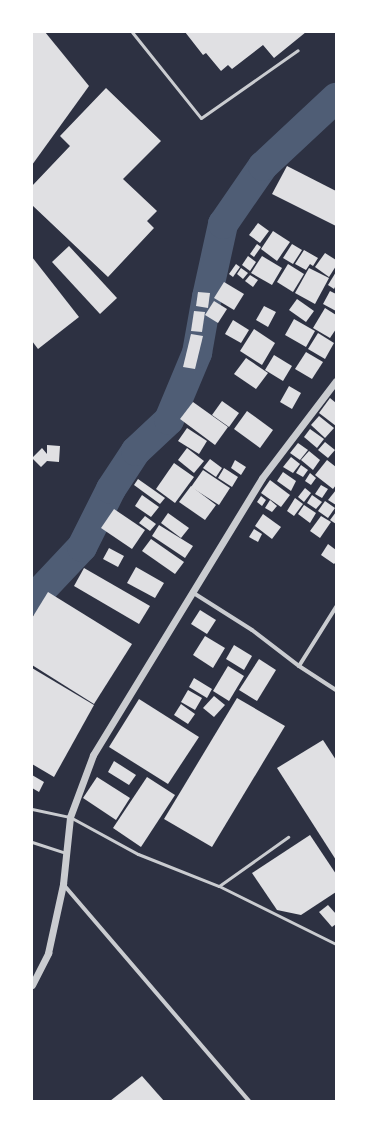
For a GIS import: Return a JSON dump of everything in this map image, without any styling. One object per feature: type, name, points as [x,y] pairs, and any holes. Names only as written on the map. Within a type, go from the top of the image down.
[{"type":"street","points":[[32,985],[48,953],[63,884],[70,817],[93,755],[262,478],[336,382]]},
{"type":"street","points":[[192,592],[252,630],[299,666],[336,690]]},
{"type":"street","points":[[299,666],[336,607]]},
{"type":"street","points":[[63,884],[249,1101]]},
{"type":"lane","points":[[132,32],[201,118],[298,50]]},
{"type":"lane","points":[[32,809],[70,817],[138,854],[219,886],[336,944]]},
{"type":"lane","points":[[219,886],[288,837]]},
{"type":"lane","points":[[32,842],[66,853]]},
{"type":"building","points":[[32,32],[45,32],[89,86],[32,165]]},
{"type":"building","points":[[185,32],[306,32],[274,58],[263,45],[232,69],[228,65],[221,71],[206,53],[203,55]]},
{"type":"building","points":[[106,88],[161,141],[123,179],[157,211],[147,221],[154,228],[108,277],[32,205],[32,186],[70,146],[60,136]]},
{"type":"building","points":[[287,166],[336,191],[336,226],[272,194]]},
{"type":"building","points":[[258,223],[269,231],[260,243],[249,235]]},
{"type":"building","points":[[273,231],[290,242],[277,261],[261,249]]},
{"type":"building","points":[[257,244],[261,247],[254,257],[250,254]]},
{"type":"building","points":[[292,244],[302,250],[293,264],[283,258]]},
{"type":"building","points":[[69,246],[117,298],[100,314],[52,262]]},
{"type":"building","points":[[304,250],[318,258],[313,266],[310,264],[306,270],[295,264]]},
{"type":"building","points":[[325,253],[336,260],[336,266],[329,277],[315,267]]},
{"type":"building","points":[[248,256],[256,262],[250,271],[242,265]]},
{"type":"building","points":[[262,256],[282,268],[272,285],[251,273]]},
{"type":"building","points":[[32,257],[79,317],[38,349],[32,341]]},
{"type":"building","points":[[236,264],[240,267],[233,277],[229,274]]},
{"type":"building","points":[[288,264],[304,274],[293,292],[277,282]]},
{"type":"building","points":[[241,268],[248,273],[243,279],[237,274]]},
{"type":"building","points":[[309,268],[329,278],[315,304],[295,293]]},
{"type":"building","points":[[336,272],[336,285],[334,289],[328,285]]},
{"type":"building","points":[[250,275],[258,280],[253,287],[245,281]]},
{"type":"building","points":[[224,282],[244,294],[234,310],[214,298]]},
{"type":"building","points":[[330,291],[336,294],[336,311],[323,304]]},
{"type":"building","points":[[198,292],[210,293],[208,308],[196,306]]},
{"type":"building","points":[[297,299],[314,311],[306,322],[289,310]]},
{"type":"building","points":[[214,301],[227,309],[218,323],[205,315]]},
{"type":"building","points":[[264,306],[276,312],[268,327],[256,320]]},
{"type":"building","points":[[325,308],[336,315],[336,329],[330,338],[313,328]]},
{"type":"building","points":[[194,311],[205,312],[202,332],[191,331]]},
{"type":"building","points":[[294,319],[315,331],[306,347],[285,335]]},
{"type":"building","points":[[233,320],[249,330],[241,343],[225,334]]},
{"type":"building","points":[[254,329],[275,343],[262,365],[240,351]]},
{"type":"building","points":[[318,333],[334,343],[325,359],[308,349]]},
{"type":"building","points":[[191,334],[203,336],[195,369],[183,367]]},
{"type":"building","points":[[306,352],[323,362],[312,379],[295,369]]},
{"type":"building","points":[[274,355],[292,366],[283,381],[265,370]]},
{"type":"building","points":[[246,358],[268,373],[256,389],[234,374]]},
{"type":"building","points":[[289,386],[301,393],[292,409],[280,402]]},
{"type":"building","points":[[330,398],[336,403],[336,426],[319,413]]},
{"type":"building","points":[[222,401],[239,413],[229,427],[212,415]]},
{"type":"building","points":[[193,402],[228,427],[215,445],[180,419]]},
{"type":"building","points":[[247,411],[273,430],[260,448],[234,429]]},
{"type":"building","points":[[319,416],[334,428],[325,438],[311,425]]},
{"type":"building","points":[[187,428],[207,441],[199,454],[178,441]]},
{"type":"building","points":[[310,429],[324,439],[317,448],[304,437]]},
{"type":"building","points":[[325,442],[335,450],[328,458],[318,450]]},
{"type":"building","points":[[298,443],[308,450],[300,460],[290,453]]},
{"type":"building","points":[[47,445],[60,446],[59,462],[47,461],[41,467],[32,458],[42,448],[47,454]]},
{"type":"building","points":[[187,448],[204,461],[194,473],[178,460]]},
{"type":"building","points":[[309,451],[320,460],[313,470],[301,460]]},
{"type":"building","points":[[291,457],[300,464],[293,473],[283,467]]},
{"type":"building","points":[[210,459],[222,468],[216,477],[203,468]]},
{"type":"building","points":[[235,460],[246,467],[241,475],[231,468]]},
{"type":"building","points":[[327,460],[336,467],[336,485],[333,489],[315,475]]},
{"type":"building","points":[[174,463],[194,477],[175,503],[156,489]]},
{"type":"building","points":[[301,465],[308,470],[303,477],[296,473]]},
{"type":"building","points":[[224,468],[238,477],[232,487],[218,478]]},
{"type":"building","points":[[203,470],[230,488],[219,505],[191,487]]},
{"type":"building","points":[[283,472],[296,481],[291,491],[277,481]]},
{"type":"building","points":[[310,473],[316,478],[311,485],[305,481]]},
{"type":"building","points":[[138,479],[165,498],[160,504],[134,485]]},
{"type":"building","points":[[270,480],[290,495],[281,507],[261,493]]},
{"type":"building","points":[[321,485],[328,489],[322,498],[315,494]]},
{"type":"building","points":[[191,486],[216,505],[205,520],[179,502]]},
{"type":"building","points":[[305,488],[311,493],[304,502],[298,497]]},
{"type":"building","points":[[336,490],[336,505],[328,500]]},
{"type":"building","points":[[142,495],[159,507],[151,517],[135,506]]},
{"type":"building","points":[[312,495],[322,502],[316,509],[307,503]]},
{"type":"building","points":[[261,496],[266,500],[262,506],[257,502]]},
{"type":"building","points":[[295,498],[303,504],[294,516],[287,511]]},
{"type":"building","points":[[270,500],[277,506],[272,512],[265,508]]},
{"type":"building","points":[[325,501],[335,508],[328,518],[318,511]]},
{"type":"building","points":[[304,505],[316,513],[310,523],[298,514]]},
{"type":"building","points":[[114,509],[145,530],[132,549],[101,528]]},
{"type":"building","points":[[336,512],[336,524],[330,520]]},
{"type":"building","points":[[168,513],[189,528],[181,538],[161,523]]},
{"type":"building","points":[[263,514],[281,527],[272,539],[255,526]]},
{"type":"building","points":[[145,516],[156,524],[150,531],[139,523]]},
{"type":"building","points":[[321,516],[331,522],[320,538],[310,531]]},
{"type":"building","points":[[159,525],[193,546],[185,558],[152,536]]},
{"type":"building","points":[[254,529],[262,534],[258,542],[249,537]]},
{"type":"building","points":[[151,539],[184,562],[175,574],[142,551]]},
{"type":"building","points":[[328,544],[336,550],[336,562],[334,564],[321,555]]},
{"type":"building","points":[[109,548],[124,556],[118,567],[103,559]]},
{"type":"building","points":[[136,567],[164,583],[155,598],[127,583]]},
{"type":"building","points":[[84,568],[150,606],[139,624],[74,586]]},
{"type":"building","points":[[48,592],[132,644],[94,704],[32,665],[32,618]]},
{"type":"building","points":[[200,610],[216,620],[207,634],[191,624]]},
{"type":"building","points":[[205,636],[225,648],[213,668],[193,655]]},
{"type":"building","points":[[234,645],[252,656],[244,670],[226,659]]},
{"type":"building","points":[[259,659],[276,670],[257,701],[239,690]]},
{"type":"building","points":[[228,666],[244,676],[229,701],[213,691]]},
{"type":"building","points":[[32,668],[94,705],[54,777],[32,764]]},
{"type":"building","points":[[194,678],[212,689],[207,698],[189,687]]},
{"type":"building","points":[[188,690],[202,698],[195,710],[181,702]]},
{"type":"building","points":[[214,696],[225,705],[214,717],[203,708]]},
{"type":"building","points":[[237,698],[285,726],[212,847],[164,819]]},
{"type":"building","points":[[139,699],[199,737],[168,784],[109,747]]},
{"type":"building","points":[[181,704],[195,714],[188,724],[174,715]]},
{"type":"building","points":[[323,740],[336,760],[336,860],[277,768]]},
{"type":"building","points":[[114,761],[136,775],[129,785],[108,772]]},
{"type":"building","points":[[32,775],[44,782],[39,792],[32,788]]},
{"type":"building","points":[[97,777],[130,798],[116,820],[83,798]]},
{"type":"building","points":[[147,777],[175,795],[141,847],[113,828]]},
{"type":"building","points":[[310,835],[336,874],[336,892],[301,915],[277,910],[252,873]]},
{"type":"building","points":[[328,905],[336,914],[336,924],[332,927],[319,912]]},
{"type":"building","points":[[142,1076],[164,1101],[110,1101]]},
{"type":"waterway","points":[[32,600],[82,547],[111,489],[136,451],[169,420],[197,353],[207,297],[223,224],[263,166],[336,98]]}]
